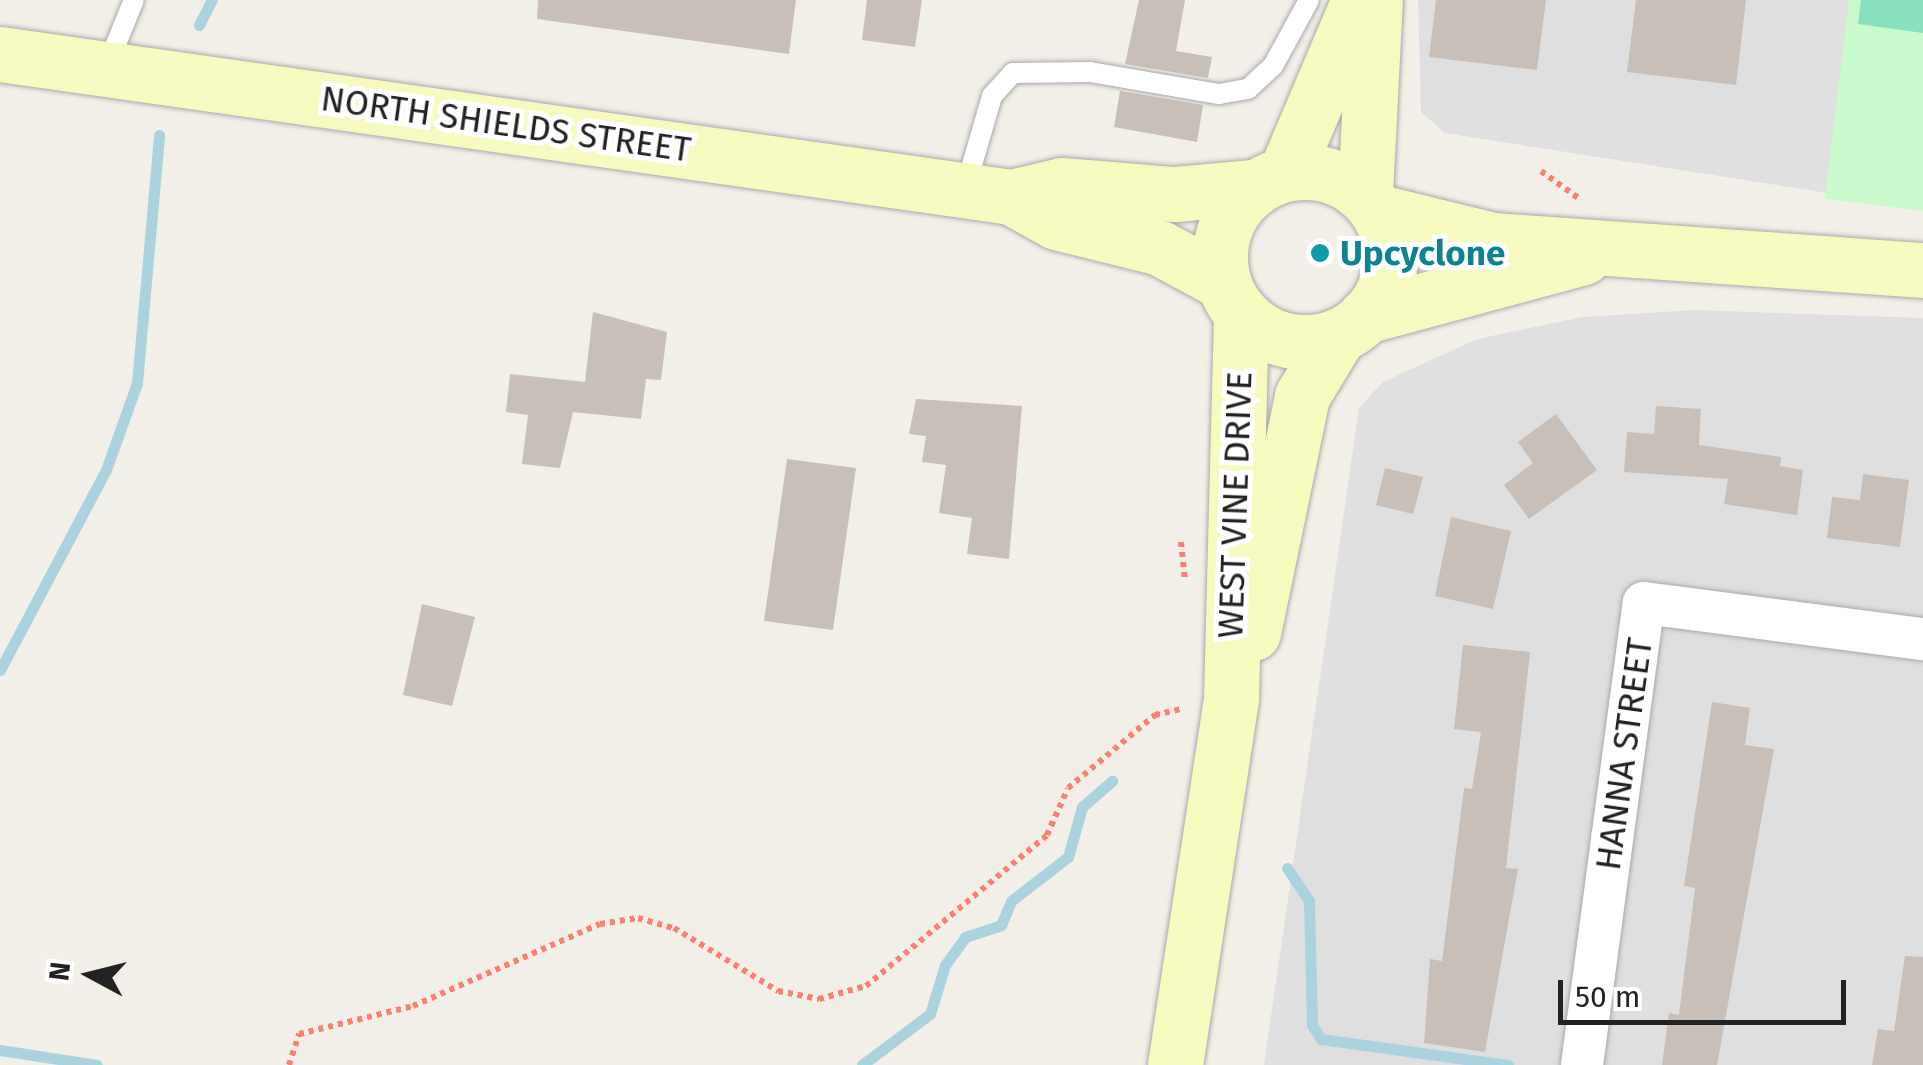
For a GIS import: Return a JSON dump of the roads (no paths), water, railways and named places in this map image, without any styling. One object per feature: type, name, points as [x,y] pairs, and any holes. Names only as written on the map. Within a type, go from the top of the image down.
[{"type":"main road","points":[[1346,1],[1270,180],[1223,238],[1232,297],[1295,342],[1392,316],[1601,250]]},
{"type":"main road","points":[[1346,1],[1372,204],[1390,266],[1352,326]]},
{"type":"main road","name":"NORTH SHIELDS STREET","points":[[0,54],[988,194],[1056,222],[1160,248],[1232,297]]},
{"type":"main road","points":[[1270,180],[1324,174],[1372,204],[1456,235],[1601,250],[1923,270]]},
{"type":"main road","name":"NORTH SHIELDS STREET","points":[[988,194],[1062,184],[1174,194],[1270,180]]},
{"type":"main road","name":"WEST VINE DRIVE","points":[[1175,1065],[1231,698],[1232,297]]},
{"type":"main road","name":"WEST VINE DRIVE","points":[[1231,698],[1266,594],[1302,396],[1352,326]]},
{"type":"street","name":"HANNA STREET","points":[[1582,1065],[1644,603],[1923,638]]},
{"type":"lane","points":[[118,69],[134,0]]},
{"type":"lane","points":[[988,194],[992,96],[1012,72],[1090,72],[1220,94],[1248,89],[1346,1]]},
{"type":"waterway","points":[[199,25],[212,0]]},
{"type":"waterway","points":[[0,670],[106,470],[137,383],[159,135]]},
{"type":"waterway","points":[[862,1065],[930,1014],[945,965],[965,937],[1001,925],[1011,901],[1068,857],[1082,807],[1112,781]]},
{"type":"waterway","points":[[1287,868],[1309,901],[1312,1025],[1321,1039],[1508,1065]]},
{"type":"waterway","points":[[0,1050],[97,1065]]},
{"type":"place","name":"Upcyclone","points":[[1320,253]]}]
